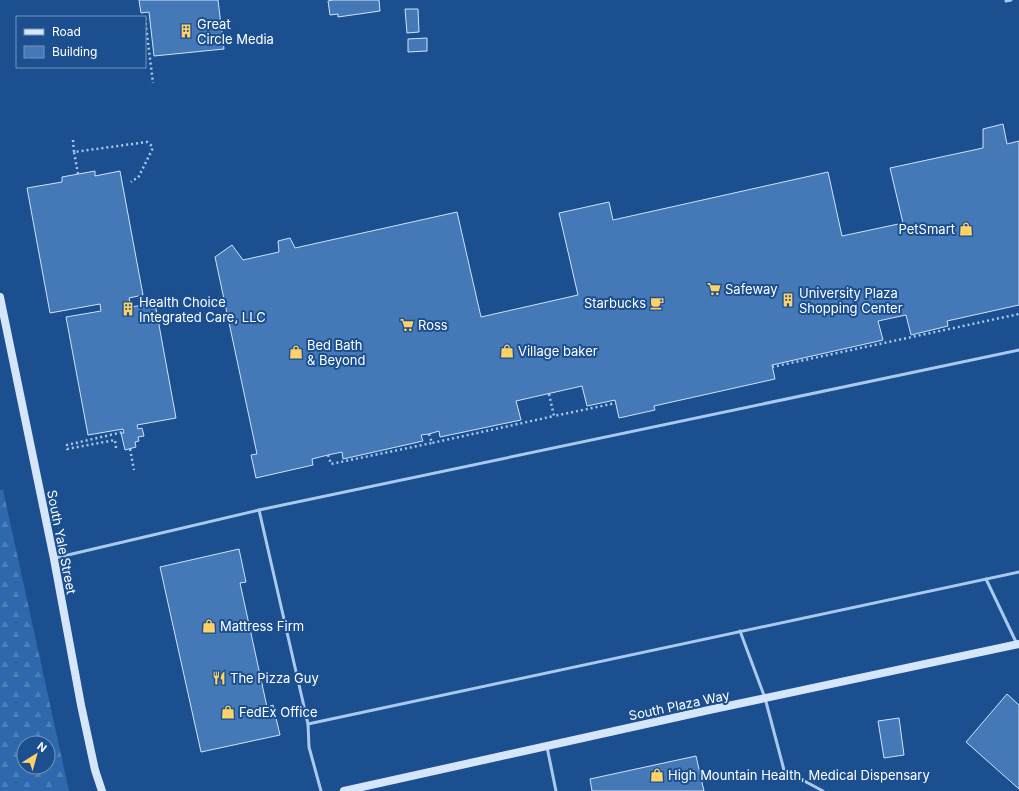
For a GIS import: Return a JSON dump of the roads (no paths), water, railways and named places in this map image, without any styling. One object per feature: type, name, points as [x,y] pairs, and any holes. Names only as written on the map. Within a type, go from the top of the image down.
[{"type":"street","name":"South Yale Street","points":[[0,297],[54,559],[84,719],[95,770],[102,791]]},
{"type":"street","name":"South Plaza Way","points":[[344,791],[1018,644]]},
{"type":"lane","points":[[1006,1],[1011,0]]},
{"type":"lane","points":[[54,559],[259,510],[1019,350]]},
{"type":"lane","points":[[259,510],[308,724],[309,747],[320,791]]},
{"type":"lane","points":[[308,724],[1019,572]]},
{"type":"lane","points":[[986,579],[1018,644]]},
{"type":"lane","points":[[740,631],[766,698],[784,770],[823,791]]},
{"type":"lane","points":[[546,746],[556,791]]},
{"type":"place","name":"Great Circle Media","points":[[186,31]]},
{"type":"place","name":"PetSmart","points":[[966,229]]},
{"type":"place","name":"Safeway","points":[[714,289]]},
{"type":"place","name":"University Plaza Shopping Center","points":[[788,300]]},
{"type":"place","name":"Starbucks","points":[[657,303]]},
{"type":"place","name":"Health Choice Integrated Care, LLC","points":[[128,309]]},
{"type":"place","name":"Ross","points":[[407,325]]},
{"type":"place","name":"Village baker","points":[[507,351]]},
{"type":"place","name":"Bed Bath & Beyond","points":[[296,352]]},
{"type":"place","name":"Mattress Firm","points":[[209,626]]},
{"type":"place","name":"The Pizza Guy","points":[[219,678]]},
{"type":"place","name":"FedEx Office","points":[[228,712]]},
{"type":"place","name":"High Mountain Health, Medical Dispensary","points":[[657,775]]}]
